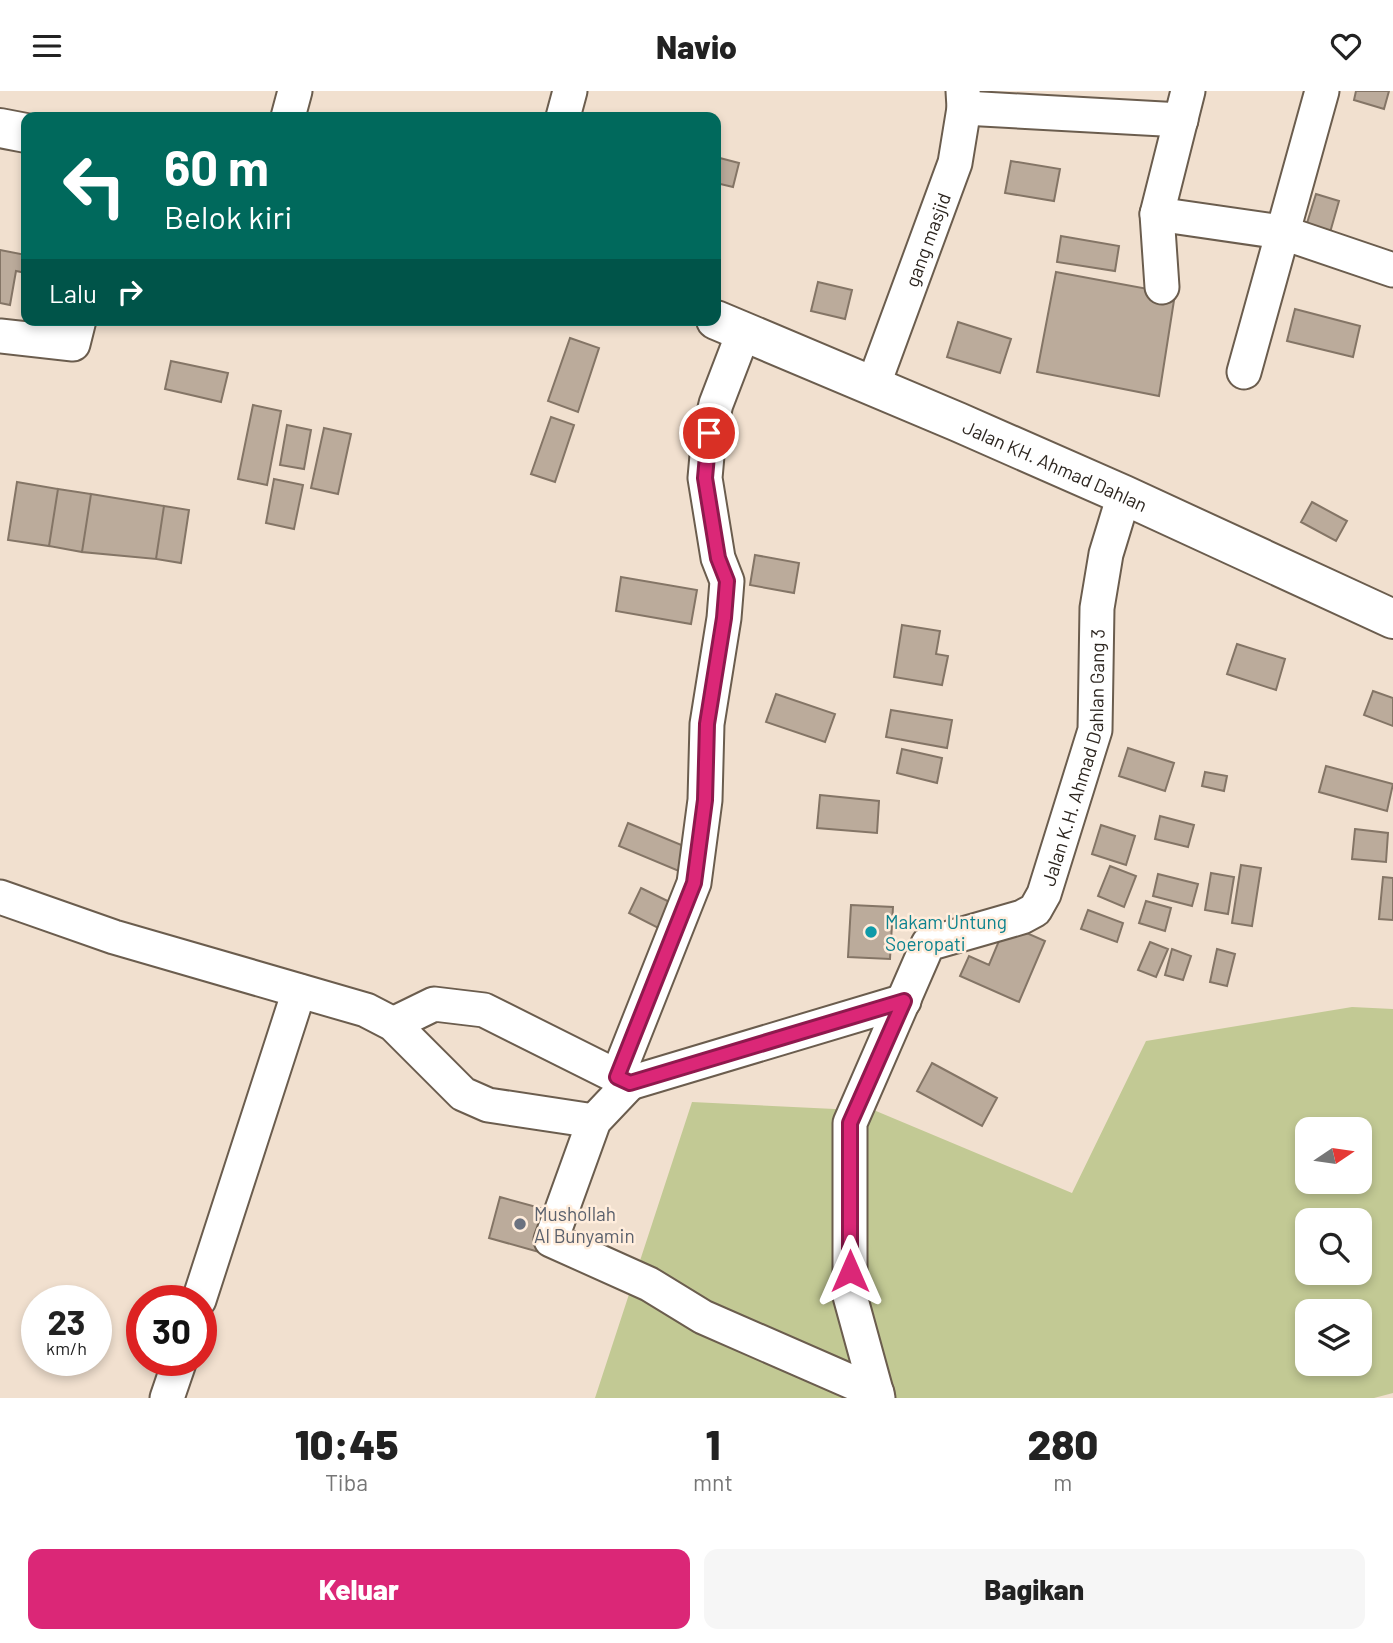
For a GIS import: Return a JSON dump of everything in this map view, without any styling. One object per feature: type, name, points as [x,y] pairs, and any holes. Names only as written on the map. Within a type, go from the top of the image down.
[{"type":"main road","points":[[0,128],[21,132]]},
{"type":"main road","name":"Jalan KH. Ahmad Dahlan","points":[[730,325],[1124,495],[1393,619]]},
{"type":"street","points":[[289,112],[295,91]]},
{"type":"street","points":[[564,112],[570,91]]},
{"type":"street","points":[[1244,372],[1322,91]]},
{"type":"street","points":[[963,100],[1184,106],[1157,215],[1162,287]]},
{"type":"street","name":"gang masjid","points":[[873,386],[955,163],[963,100]]},
{"type":"street","points":[[1157,215],[1282,232],[1393,270]]},
{"type":"street","points":[[730,325],[709,433],[705,478],[718,558],[727,581],[724,618],[707,724],[705,800],[694,883],[623,1080],[594,1121],[551,1240],[649,1284],[703,1317],[878,1395]]},
{"type":"street","points":[[0,336],[73,344],[78,326]]},
{"type":"street","name":"Jalan K.H. Ahmad Dahlan Gang 3","points":[[904,1001],[928,944],[1022,918],[1035,910],[1044,894],[1095,730],[1097,608],[1106,554],[1124,495]]},
{"type":"street","points":[[0,897],[114,937],[366,1010],[393,1024],[463,1094],[474,1101],[594,1121]]},
{"type":"street","points":[[204,1285],[299,991]]},
{"type":"street","points":[[393,1024],[434,1004],[484,1010],[623,1080],[904,1001]]},
{"type":"street","points":[[878,1395],[850,1296],[850,1123],[904,1001]]},
{"type":"street","points":[[167,1398],[175,1376]]},
{"type":"green space","points":[[1352,1007],[1393,1009],[1393,1393],[1374,1398],[595,1398],[692,1102],[876,1111],[1072,1193],[1146,1041]]},
{"type":"building","points":[[1356,91],[1389,91],[1384,109],[1354,100]]},
{"type":"building","points":[[721,158],[739,163],[733,187],[721,184]]},
{"type":"building","points":[[1011,161],[1060,169],[1054,201],[1005,193]]},
{"type":"building","points":[[1316,194],[1339,201],[1327,243],[1303,236]]},
{"type":"building","points":[[1061,236],[1119,246],[1115,271],[1057,262]]},
{"type":"building","points":[[0,250],[21,254],[21,272],[16,271],[10,305],[0,303]]},
{"type":"building","points":[[1056,272],[1175,294],[1159,396],[1037,372]]},
{"type":"building","points":[[818,282],[852,290],[845,319],[811,311]]},
{"type":"building","points":[[1295,309],[1360,326],[1353,357],[1287,341]]},
{"type":"building","points":[[958,322],[1011,339],[1000,373],[947,357]]},
{"type":"building","points":[[570,338],[599,348],[578,412],[548,401]]},
{"type":"building","points":[[171,361],[228,373],[221,402],[165,389]]},
{"type":"building","points":[[253,405],[281,411],[267,485],[238,479]]},
{"type":"building","points":[[551,417],[574,425],[555,482],[531,474]]},
{"type":"building","points":[[287,425],[311,430],[304,469],[280,465]]},
{"type":"building","points":[[324,428],[351,434],[338,494],[311,488]]},
{"type":"building","points":[[274,479],[303,485],[294,529],[266,523]]},
{"type":"building","points":[[17,482],[58,489],[49,546],[8,540]]},
{"type":"building","points":[[58,489],[91,494],[82,552],[49,546]]},
{"type":"building","points":[[91,494],[164,506],[156,559],[82,552]]},
{"type":"building","points":[[1312,502],[1347,521],[1336,541],[1301,522]]},
{"type":"building","points":[[164,506],[189,510],[181,563],[156,559]]},
{"type":"building","points":[[755,555],[799,563],[794,593],[750,585]]},
{"type":"building","points":[[621,577],[697,590],[691,624],[616,611]]},
{"type":"building","points":[[902,625],[940,631],[936,654],[948,656],[942,685],[894,677]]},
{"type":"building","points":[[1237,644],[1285,659],[1276,690],[1227,674]]},
{"type":"building","points":[[1373,691],[1393,698],[1393,726],[1364,715]]},
{"type":"building","points":[[776,694],[835,714],[825,742],[766,722]]},
{"type":"building","points":[[891,710],[952,720],[947,748],[886,737]]},
{"type":"building","points":[[1128,748],[1174,763],[1165,791],[1119,776]]},
{"type":"building","points":[[902,749],[942,758],[937,783],[897,773]]},
{"type":"building","points":[[1326,766],[1393,784],[1387,811],[1319,792]]},
{"type":"building","points":[[1205,772],[1227,776],[1224,791],[1202,786]]},
{"type":"building","points":[[820,795],[879,801],[877,833],[817,828]]},
{"type":"building","points":[[1160,816],[1194,825],[1188,847],[1155,839]]},
{"type":"building","points":[[628,823],[696,851],[686,874],[619,846]]},
{"type":"building","points":[[1101,825],[1135,836],[1126,865],[1092,854]]},
{"type":"building","points":[[1355,829],[1388,833],[1386,862],[1352,859]]},
{"type":"building","points":[[1241,865],[1261,868],[1252,926],[1232,923]]},
{"type":"building","points":[[1110,866],[1136,876],[1124,907],[1098,896]]},
{"type":"building","points":[[1211,873],[1234,877],[1228,914],[1205,910]]},
{"type":"building","points":[[1158,874],[1198,884],[1192,906],[1153,896]]},
{"type":"building","points":[[1383,877],[1393,878],[1393,920],[1379,919]]},
{"type":"building","points":[[641,888],[682,908],[670,934],[629,913]]},
{"type":"building","points":[[1146,901],[1171,908],[1165,931],[1139,923]]},
{"type":"building","name":"Makam Untung Soeropati","points":[[851,905],[893,907],[890,959],[848,957]]},
{"type":"building","points":[[1088,910],[1123,923],[1117,942],[1081,929]]},
{"type":"building","points":[[1006,924],[1045,941],[1019,1002],[960,976],[969,956],[989,965]]},
{"type":"building","points":[[1150,942],[1168,949],[1156,977],[1138,970]]},
{"type":"building","points":[[1172,949],[1191,956],[1183,980],[1165,975]]},
{"type":"building","points":[[1217,949],[1235,954],[1227,986],[1210,982]]},
{"type":"building","points":[[932,1063],[997,1098],[982,1126],[917,1091]]},
{"type":"building","name":"Mushollah Al Bunyamin","points":[[500,1197],[551,1211],[539,1252],[489,1238]]},
{"type":"place","name":"Makam Untung Soeropati","points":[[871,932]]},
{"type":"place","name":"Mushollah Al Bunyamin","points":[[520,1224]]},
{"type":"route","points":[[709,433],[705,478],[718,558],[727,581],[724,618],[707,724],[705,800],[694,883],[617,1077],[630,1083],[904,1001],[850,1123],[850,1271]]}]
